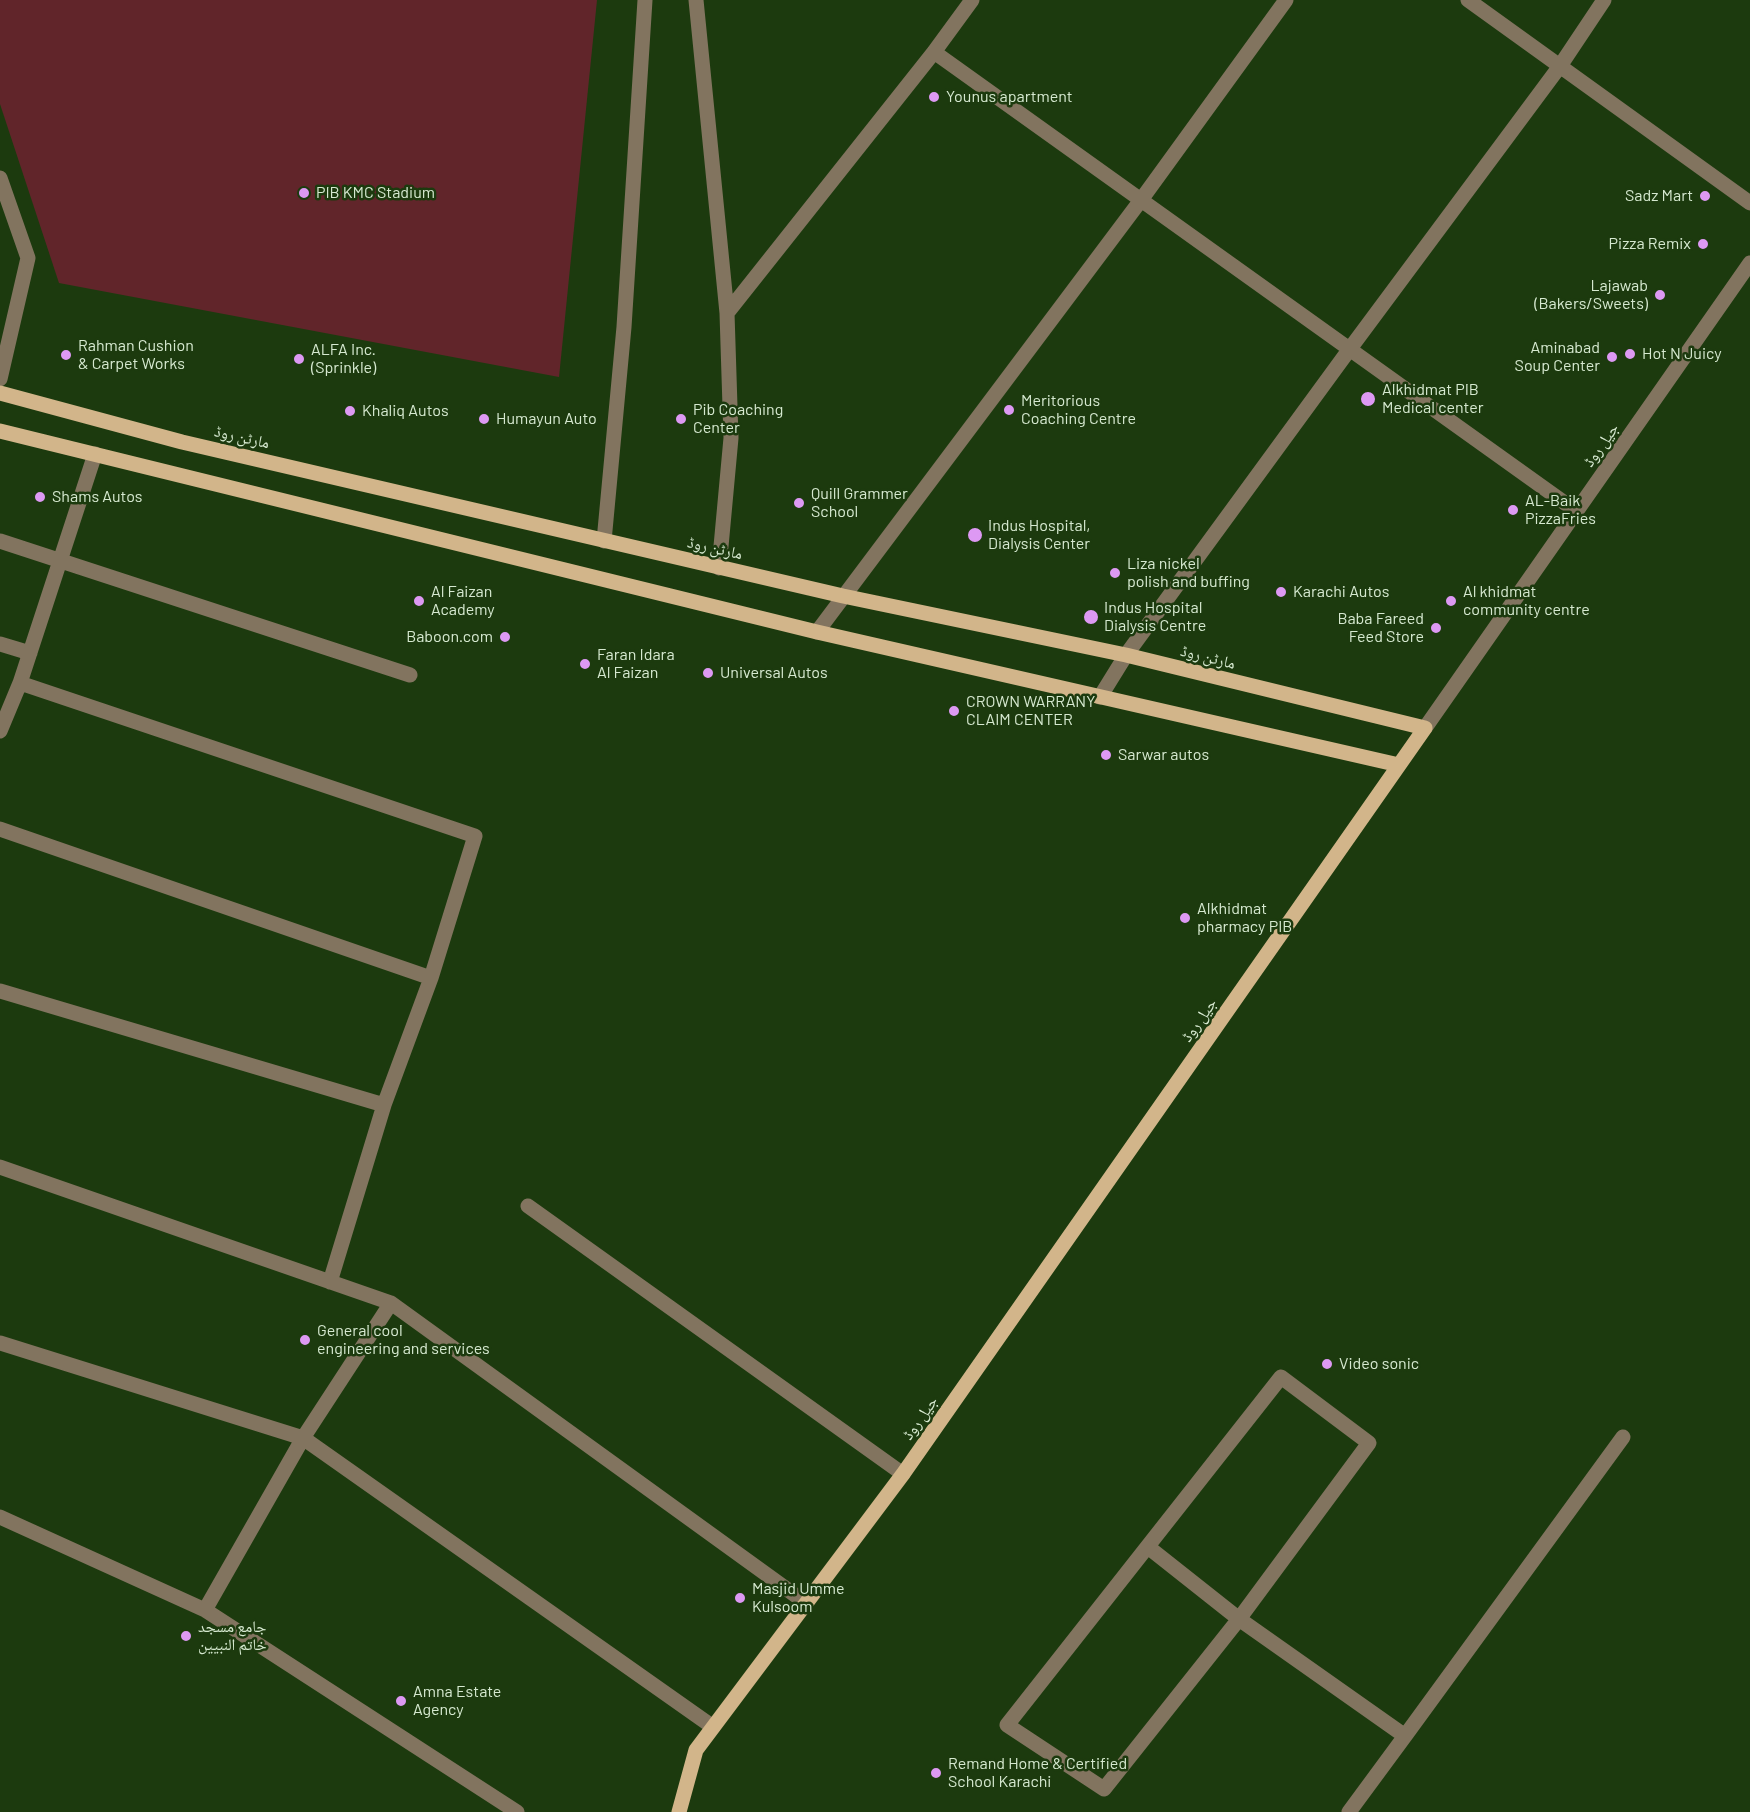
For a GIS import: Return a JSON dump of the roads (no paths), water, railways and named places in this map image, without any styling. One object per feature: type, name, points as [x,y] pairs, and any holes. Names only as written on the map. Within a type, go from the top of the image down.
[{"type":"main road","name":"مارٹن روڈ","points":[[0,393],[182,442],[843,596],[1126,655],[1425,728]]},
{"type":"main road","points":[[0,431],[817,632],[1399,765]]},
{"type":"main road","name":"جیل روڈ","points":[[682,1807],[696,1750],[903,1474],[1425,728]]},
{"type":"street","points":[[604,541],[624,327],[645,0]]},
{"type":"street","points":[[696,0],[727,313],[731,438],[719,568]]},
{"type":"street","points":[[727,313],[934,52],[972,0]]},
{"type":"street","points":[[817,632],[1141,201],[1286,0]]},
{"type":"street","points":[[1468,0],[1750,203]]},
{"type":"street","points":[[1100,697],[1126,655],[1560,66],[1604,0]]},
{"type":"street","points":[[934,52],[1576,511]]},
{"type":"street","points":[[0,178],[28,258],[0,379]]},
{"type":"street","name":"جیل روڈ","points":[[1425,728],[1750,263]]},
{"type":"street","points":[[0,731],[30,654],[94,454]]},
{"type":"street","points":[[0,541],[410,675]]},
{"type":"street","points":[[0,644],[30,654]]},
{"type":"street","points":[[20,682],[475,836],[431,978],[384,1105],[330,1282]]},
{"type":"street","points":[[0,829],[431,978]]},
{"type":"street","points":[[0,991],[384,1105]]},
{"type":"street","points":[[0,1167],[391,1303],[806,1603]]},
{"type":"street","points":[[528,1206],[903,1474]]},
{"type":"street","points":[[205,1610],[303,1438],[391,1303]]},
{"type":"street","points":[[0,1343],[303,1438],[713,1727]]},
{"type":"street","points":[[1281,1377],[1369,1443],[1239,1619],[1104,1789],[1007,1725],[1281,1377]]},
{"type":"street","points":[[1349,1812],[1623,1437]]},
{"type":"street","points":[[0,1517],[205,1610],[518,1812]]},
{"type":"street","points":[[1148,1547],[1239,1619],[1405,1736]]},
{"type":"place","name":"Younus apartment","points":[[934,97]]},
{"type":"place","name":"PIB KMC Stadium","points":[[304,193]]},
{"type":"place","name":"Sadz Mart","points":[[1705,196]]},
{"type":"place","name":"Pizza Remix","points":[[1703,244]]},
{"type":"place","name":"Lajawab (Bakers/Sweets)","points":[[1660,295]]},
{"type":"place","name":"Hot N Juicy","points":[[1630,354]]},
{"type":"place","name":"Rahman Cushion & Carpet Works","points":[[66,355]]},
{"type":"place","name":"Aminabad Soup Center","points":[[1612,357]]},
{"type":"place","name":"ALFA Inc. (Sprinkle)","points":[[299,359]]},
{"type":"place","name":"Alkhidmat PIB Medical center","points":[[1368,399]]},
{"type":"place","name":"Meritorious Coaching Centre","points":[[1009,410]]},
{"type":"place","name":"Khaliq Autos","points":[[350,411]]},
{"type":"place","name":"Humayun Auto","points":[[484,419]]},
{"type":"place","name":"Pib Coaching Center","points":[[681,419]]},
{"type":"place","name":"Shams Autos","points":[[40,497]]},
{"type":"place","name":"Quill Grammer School","points":[[799,503]]},
{"type":"place","name":"AL-Baik PizzaFries","points":[[1513,510]]},
{"type":"place","name":"Indus Hospital, Dialysis Center","points":[[975,535]]},
{"type":"place","name":"Liza nickel polish and buffing","points":[[1115,573]]},
{"type":"place","name":"Karachi Autos","points":[[1281,592]]},
{"type":"place","name":"Al Faizan Academy","points":[[419,601]]},
{"type":"place","name":"Al khidmat community centre","points":[[1451,601]]},
{"type":"place","name":"Indus Hospital Dialysis Centre","points":[[1091,617]]},
{"type":"place","name":"Baba Fareed Feed Store","points":[[1436,628]]},
{"type":"place","name":"Baboon.com","points":[[505,637]]},
{"type":"place","name":"Faran Idara Al Faizan","points":[[585,664]]},
{"type":"place","name":"Universal Autos","points":[[708,673]]},
{"type":"place","name":"CROWN WARRANY CLAIM CENTER","points":[[954,711]]},
{"type":"place","name":"Sarwar autos","points":[[1106,755]]},
{"type":"place","name":"Alkhidmat pharmacy PIB","points":[[1185,918]]},
{"type":"place","name":"General cool engineering and services","points":[[305,1340]]},
{"type":"place","name":"Video sonic","points":[[1327,1364]]},
{"type":"place","name":"Masjid Umme Kulsoom","points":[[740,1598]]},
{"type":"place","name":"جامع مسجد خاتم النبیین","points":[[186,1636]]},
{"type":"place","name":"Amna Estate Agency","points":[[401,1701]]},
{"type":"place","name":"Remand Home & Certified School Karachi","points":[[936,1773]]}]
